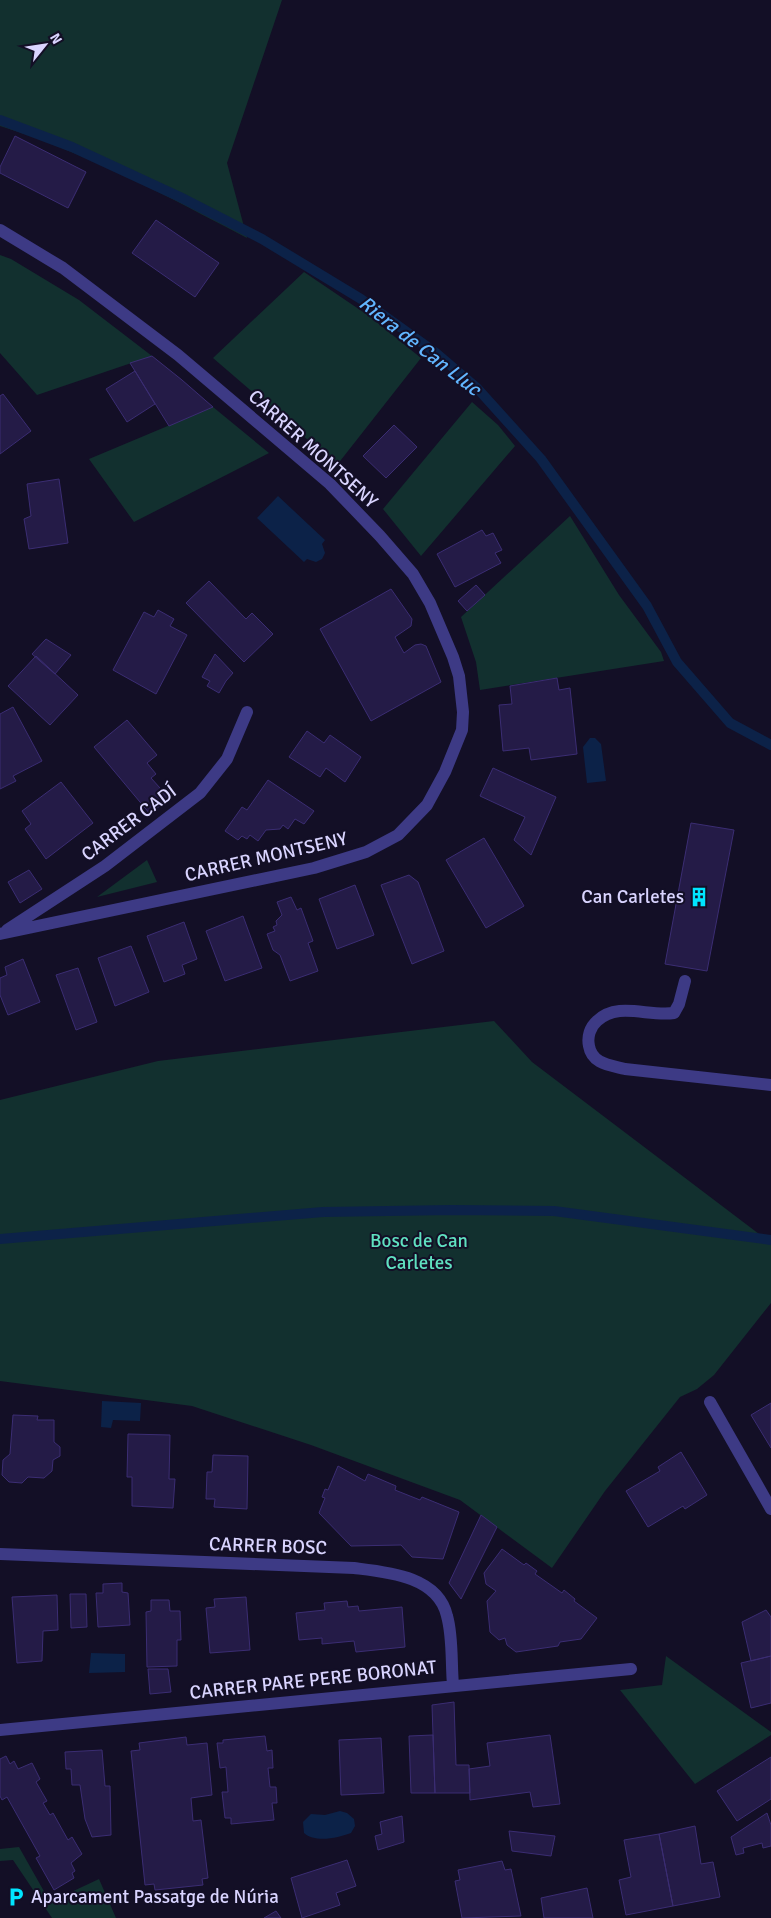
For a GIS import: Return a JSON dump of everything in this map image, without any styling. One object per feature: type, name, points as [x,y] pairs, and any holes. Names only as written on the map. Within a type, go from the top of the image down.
[{"type":"street","name":"CARRER MONTSENY","points":[[0,230],[63,268],[178,355],[330,484],[380,536],[412,574],[430,603],[453,657],[459,676],[462,730],[445,772],[427,805],[398,835],[366,852],[314,868],[0,934]]},
{"type":"street","name":"CARRER CADÍ","points":[[0,934],[105,866],[200,793],[227,759],[248,712]]},
{"type":"street","points":[[685,981],[679,1004],[674,1013],[662,1015],[622,1010],[613,1011],[601,1017],[593,1025],[589,1034],[589,1045],[592,1055],[601,1063],[625,1069],[771,1086]]},
{"type":"street","points":[[710,1402],[771,1508]]},
{"type":"street","name":"CARRER BOSC","points":[[0,1554],[354,1568],[403,1574],[427,1588],[440,1599],[447,1615],[453,1685]]},
{"type":"street","name":"CARRER PARE PERE BORONAT","points":[[0,1730],[631,1669]]},
{"type":"green space","points":[[0,0],[282,0],[227,163],[247,238],[126,176],[64,149],[0,126]]},
{"type":"green space","points":[[0,255],[11,259],[79,300],[152,356],[37,395],[0,353]]},
{"type":"green space","points":[[304,272],[369,316],[421,358],[337,465],[213,358]]},
{"type":"green space","points":[[472,402],[498,425],[515,446],[421,556],[383,509]]},
{"type":"green space","points":[[213,407],[269,453],[134,522],[89,459]]},
{"type":"green space","points":[[570,516],[619,595],[661,652],[664,661],[480,690],[476,662],[461,617]]},
{"type":"green space","points":[[147,860],[157,882],[97,897]]},
{"type":"green space","name":"Bosc de Can Carletes","points":[[494,1021],[532,1062],[771,1243],[771,1303],[714,1375],[697,1389],[680,1397],[605,1491],[552,1568],[460,1500],[311,1445],[192,1406],[0,1381],[0,1100],[158,1061]]},
{"type":"green space","points":[[666,1656],[771,1732],[771,1735],[695,1784],[620,1690],[662,1685]]},
{"type":"green space","points":[[19,1847],[50,1902],[99,1879],[116,1918],[52,1918],[13,1860],[0,1861],[0,1849]]},
{"type":"water","points":[[278,496],[325,540],[322,544],[325,553],[322,559],[316,562],[307,559],[304,562],[257,518]]},
{"type":"water","points":[[590,738],[595,738],[601,744],[606,781],[587,783],[583,747]]},
{"type":"water","points":[[102,1401],[141,1403],[140,1421],[113,1420],[111,1428],[101,1427]]},
{"type":"water","points":[[91,1653],[125,1654],[125,1672],[89,1673]]},
{"type":"water","points":[[340,1811],[347,1813],[354,1819],[355,1826],[351,1833],[340,1837],[320,1839],[304,1833],[303,1822],[311,1814],[325,1815]]},
{"type":"building","points":[[15,136],[86,172],[68,208],[0,173],[0,167]]},
{"type":"building","points":[[156,220],[219,263],[195,297],[132,253]]},
{"type":"building","points":[[152,356],[213,407],[169,426],[130,363]]},
{"type":"building","points":[[135,371],[155,404],[127,422],[106,389]]},
{"type":"building","points":[[3,394],[31,431],[0,454],[0,396]]},
{"type":"building","points":[[394,425],[417,447],[386,478],[363,456]]},
{"type":"building","points":[[59,479],[68,543],[29,549],[24,519],[31,516],[27,484]]},
{"type":"building","points":[[482,530],[486,536],[493,533],[502,550],[495,553],[501,563],[455,587],[437,554]]},
{"type":"building","points":[[209,581],[246,619],[252,613],[273,634],[244,662],[186,603]]},
{"type":"building","points":[[476,585],[485,595],[467,611],[458,601]]},
{"type":"building","points":[[391,589],[412,619],[411,626],[395,637],[404,653],[415,645],[421,644],[426,646],[441,682],[371,721],[320,629]]},
{"type":"building","points":[[158,610],[174,619],[170,626],[187,635],[156,694],[113,670],[144,612],[154,617]]},
{"type":"building","points":[[46,639],[71,655],[55,674],[32,654]]},
{"type":"building","points":[[215,654],[233,673],[219,693],[207,686],[210,681],[202,677]]},
{"type":"building","points":[[36,656],[78,695],[50,725],[8,686]]},
{"type":"building","points":[[557,678],[559,690],[570,688],[577,754],[531,760],[529,748],[503,751],[499,705],[512,704],[510,686]]},
{"type":"building","points":[[13,707],[42,761],[13,776],[16,781],[0,789],[0,714]]},
{"type":"building","points":[[127,720],[157,755],[147,763],[156,774],[151,778],[169,798],[150,814],[94,747]]},
{"type":"building","points":[[307,731],[324,743],[330,735],[361,757],[345,782],[326,768],[320,777],[289,757]]},
{"type":"building","points":[[493,768],[556,797],[531,855],[514,840],[525,817],[480,796]]},
{"type":"building","points":[[268,780],[314,811],[304,824],[295,819],[288,829],[283,825],[280,829],[266,830],[258,841],[250,835],[247,839],[242,836],[238,840],[225,831],[242,807],[247,810]]},
{"type":"building","points":[[61,782],[93,823],[46,859],[25,829],[31,824],[22,811]]},
{"type":"building","name":"Can Carletes","points":[[691,823],[734,830],[707,971],[665,964]]},
{"type":"building","points":[[484,838],[524,906],[486,928],[446,860]]},
{"type":"building","points":[[29,870],[42,889],[20,903],[8,882]]},
{"type":"building","points":[[409,875],[418,882],[444,951],[412,964],[381,885]]},
{"type":"building","points":[[355,885],[374,935],[337,949],[319,899]]},
{"type":"building","points":[[291,897],[297,910],[301,908],[313,941],[308,943],[318,971],[290,981],[280,955],[273,950],[267,934],[275,931],[273,927],[277,925],[276,921],[282,915],[277,902]]},
{"type":"building","points":[[243,916],[262,968],[225,981],[206,931]]},
{"type":"building","points":[[184,922],[197,959],[182,965],[185,974],[164,982],[147,936]]},
{"type":"building","points":[[131,946],[149,992],[115,1006],[98,958]]},
{"type":"building","points":[[23,959],[40,1002],[8,1015],[0,995],[0,978],[7,975],[5,967]]},
{"type":"building","points":[[78,968],[97,1022],[76,1030],[56,975]]},
{"type":"building","points":[[771,1403],[771,1448],[751,1415]]},
{"type":"building","points":[[13,1415],[38,1416],[37,1420],[54,1420],[54,1442],[60,1447],[60,1456],[53,1460],[52,1471],[44,1478],[28,1477],[22,1483],[9,1482],[2,1475],[3,1460],[10,1454]]},
{"type":"building","points":[[128,1434],[170,1435],[169,1479],[175,1479],[173,1508],[132,1506],[132,1477],[127,1477]]},
{"type":"building","points":[[681,1452],[707,1495],[685,1509],[683,1506],[648,1527],[626,1491],[660,1471],[658,1467]]},
{"type":"building","points":[[213,1455],[248,1456],[247,1509],[214,1507],[215,1499],[206,1499],[207,1472],[212,1472]]},
{"type":"building","points":[[338,1466],[365,1481],[368,1474],[396,1486],[395,1490],[420,1500],[422,1497],[459,1512],[443,1559],[412,1557],[401,1545],[351,1546],[319,1513],[325,1498],[322,1497],[325,1489],[328,1490]]},
{"type":"building","points":[[481,1515],[497,1527],[461,1599],[449,1583]]},
{"type":"building","points":[[502,1549],[524,1565],[526,1563],[537,1571],[535,1574],[562,1593],[564,1590],[575,1599],[574,1601],[597,1618],[581,1639],[560,1642],[558,1646],[516,1652],[507,1645],[505,1638],[499,1640],[490,1632],[487,1601],[496,1591],[486,1584],[484,1573]]},
{"type":"building","points":[[122,1583],[122,1592],[128,1593],[130,1625],[98,1627],[96,1593],[103,1593],[103,1584]]},
{"type":"building","points":[[70,1594],[86,1594],[87,1627],[71,1628]]},
{"type":"building","points":[[57,1595],[58,1630],[43,1631],[42,1661],[17,1663],[12,1597]]},
{"type":"building","points":[[246,1597],[250,1650],[210,1653],[206,1608],[215,1607],[214,1599]]},
{"type":"building","points":[[151,1600],[169,1600],[170,1611],[180,1611],[181,1640],[177,1640],[177,1666],[147,1667],[146,1612],[151,1611]]},
{"type":"building","points":[[347,1601],[348,1607],[358,1606],[359,1611],[402,1607],[405,1647],[356,1652],[354,1641],[322,1644],[322,1638],[299,1640],[296,1613],[325,1610],[324,1603]]},
{"type":"building","points":[[766,1610],[771,1617],[771,1656],[751,1661],[742,1622]]},
{"type":"building","points":[[771,1656],[771,1703],[751,1708],[741,1663]]},
{"type":"building","points":[[148,1669],[168,1669],[171,1692],[150,1694]]},
{"type":"building","points":[[454,1702],[456,1765],[469,1765],[470,1793],[435,1793],[432,1705]]},
{"type":"building","points":[[433,1735],[435,1793],[411,1793],[409,1736]]},
{"type":"building","points":[[550,1735],[560,1804],[533,1807],[530,1792],[470,1800],[469,1769],[490,1766],[487,1743]]},
{"type":"building","points":[[265,1736],[267,1751],[272,1750],[273,1768],[268,1768],[270,1787],[276,1787],[277,1803],[272,1803],[274,1820],[231,1824],[231,1818],[225,1818],[222,1792],[228,1792],[226,1767],[220,1768],[217,1743],[223,1743],[223,1740]]},
{"type":"building","points":[[186,1737],[187,1745],[207,1743],[212,1795],[191,1798],[193,1821],[201,1820],[208,1878],[202,1879],[203,1885],[155,1890],[154,1884],[145,1885],[131,1751],[140,1750],[139,1743]]},
{"type":"building","points":[[381,1738],[384,1793],[341,1795],[339,1740]]},
{"type":"building","points":[[102,1750],[105,1786],[110,1786],[111,1835],[92,1837],[85,1819],[80,1785],[72,1785],[71,1769],[66,1769],[65,1752]]},
{"type":"building","points":[[6,1756],[10,1764],[14,1761],[18,1769],[32,1763],[40,1779],[36,1782],[47,1801],[43,1803],[50,1815],[53,1813],[68,1840],[72,1837],[82,1854],[71,1863],[75,1871],[72,1873],[74,1878],[54,1890],[36,1858],[40,1856],[7,1797],[2,1800],[0,1796],[0,1759]]},
{"type":"building","points":[[771,1757],[771,1799],[737,1821],[717,1791]]},
{"type":"building","points":[[767,1813],[771,1825],[771,1846],[763,1848],[762,1843],[743,1848],[744,1853],[736,1855],[731,1837]]},
{"type":"building","points":[[402,1816],[404,1842],[378,1850],[375,1836],[382,1834],[380,1822]]},
{"type":"building","points":[[695,1826],[701,1864],[713,1862],[720,1897],[673,1906],[659,1834]]},
{"type":"building","points":[[509,1831],[555,1836],[551,1856],[512,1851]]},
{"type":"building","points":[[659,1834],[673,1906],[626,1915],[619,1880],[631,1877],[624,1840]]},
{"type":"building","points":[[347,1860],[356,1886],[336,1893],[340,1905],[302,1918],[291,1878]]},
{"type":"building","points":[[502,1861],[505,1870],[511,1869],[521,1916],[462,1918],[455,1881],[460,1880],[458,1870]]},
{"type":"building","points":[[587,1888],[593,1918],[544,1918],[541,1898]]},
{"type":"building","points":[[276,1911],[281,1918],[264,1918]]},
{"type":"waterway","name":"Riera de Can Lluc","points":[[0,120],[72,147],[180,197],[262,239],[361,299],[436,353],[477,388],[541,459],[647,606],[677,662],[730,723],[771,745]]},
{"type":"waterway","points":[[0,1239],[323,1212],[452,1210],[554,1211],[771,1240]]},
{"type":"place","name":"Can Carletes","points":[[699,897]]},
{"type":"place","name":"Aparcament Passatge de Núria","points":[[16,1897]]}]
